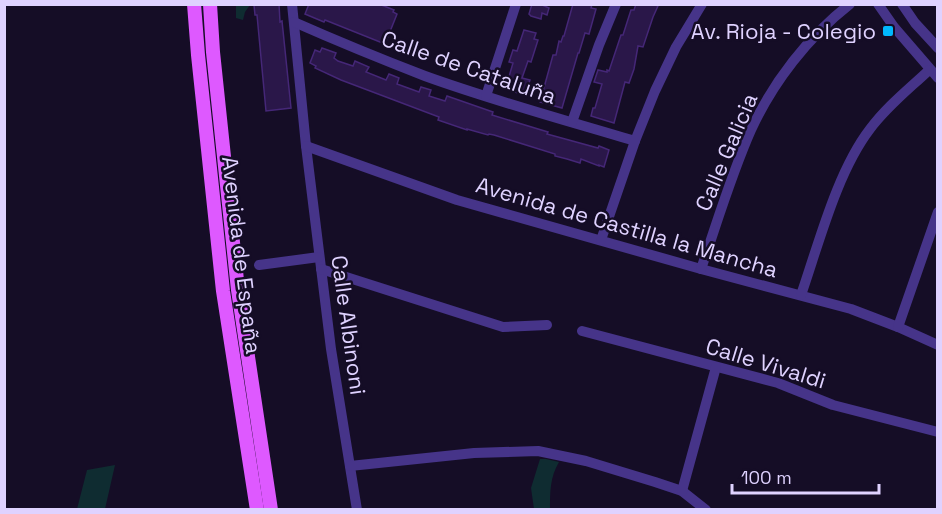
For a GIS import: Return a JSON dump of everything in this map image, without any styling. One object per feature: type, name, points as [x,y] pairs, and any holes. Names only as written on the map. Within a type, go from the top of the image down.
[{"type":"main road","name":"Avenida de España","points":[[194,4],[223,291],[257,510]]},
{"type":"main road","name":"Avenida de España","points":[[210,4],[238,290],[271,510]]},
{"type":"street","name":"Calle Albinoni","points":[[292,4],[319,257],[357,510]]},
{"type":"street","points":[[486,96],[516,4]]},
{"type":"street","points":[[572,122],[616,4]]},
{"type":"street","points":[[601,240],[634,141],[655,91],[702,4]]},
{"type":"street","name":"Calle Galicia","points":[[701,269],[737,165],[751,130],[771,92],[796,58],[831,19],[850,4]]},
{"type":"street","points":[[801,295],[836,194],[850,161],[869,130],[893,102],[933,74],[878,4]]},
{"type":"street","points":[[902,4],[915,23],[938,48]]},
{"type":"street","name":"Calle de Cataluña","points":[[294,22],[416,72],[634,141]]},
{"type":"street","name":"Avenida de Castilla la Mancha","points":[[306,146],[457,200],[852,309],[938,345]]},
{"type":"street","points":[[898,327],[938,212]]},
{"type":"street","points":[[259,265],[319,257]]},
{"type":"street","points":[[321,269],[503,327],[547,325]]},
{"type":"street","name":"Calle Vivaldi","points":[[582,331],[778,383],[833,405],[938,432]]},
{"type":"street","points":[[682,491],[716,367]]},
{"type":"street","points":[[350,466],[474,453],[538,451],[586,461],[682,491],[706,510]]},
{"type":"green space","points":[[236,5],[250,5],[243,20],[236,18]]},
{"type":"green space","points":[[540,459],[559,462],[552,479],[550,509],[534,509],[531,488]]},
{"type":"green space","points":[[115,465],[105,509],[77,509],[87,470]]},
{"type":"building","points":[[279,4],[291,108],[266,111],[257,15],[255,15],[254,5]]},
{"type":"building","points":[[309,4],[379,4],[394,10],[393,12],[397,14],[385,44],[305,14]]},
{"type":"building","points":[[532,4],[540,4],[549,8],[547,15],[542,13],[541,19],[531,16],[529,14]]},
{"type":"building","points":[[573,4],[592,4],[591,8],[596,9],[589,34],[585,33],[578,53],[562,108],[540,102],[553,55],[556,55],[559,41],[561,42],[564,36]]},
{"type":"building","points":[[636,4],[658,6],[643,47],[638,46],[634,69],[629,83],[625,82],[614,123],[591,116],[602,84],[594,82],[598,70],[609,71],[631,10],[634,10]]},
{"type":"building","points":[[524,30],[536,33],[534,39],[538,40],[531,62],[528,61],[522,78],[530,80],[525,95],[508,90],[511,81],[508,80],[513,63],[509,62],[513,50],[517,51]]},
{"type":"building","points":[[322,48],[336,53],[334,58],[338,61],[353,66],[355,61],[369,67],[366,72],[386,80],[389,74],[399,78],[397,84],[419,92],[421,87],[431,90],[429,96],[445,101],[447,96],[493,112],[492,115],[548,132],[547,134],[609,150],[604,167],[581,159],[580,163],[494,135],[467,130],[341,80],[315,68],[316,66],[310,63],[315,50],[320,52]]},
{"type":"place","name":"Av. Rioja - Colegio","points":[[888,31]]}]
